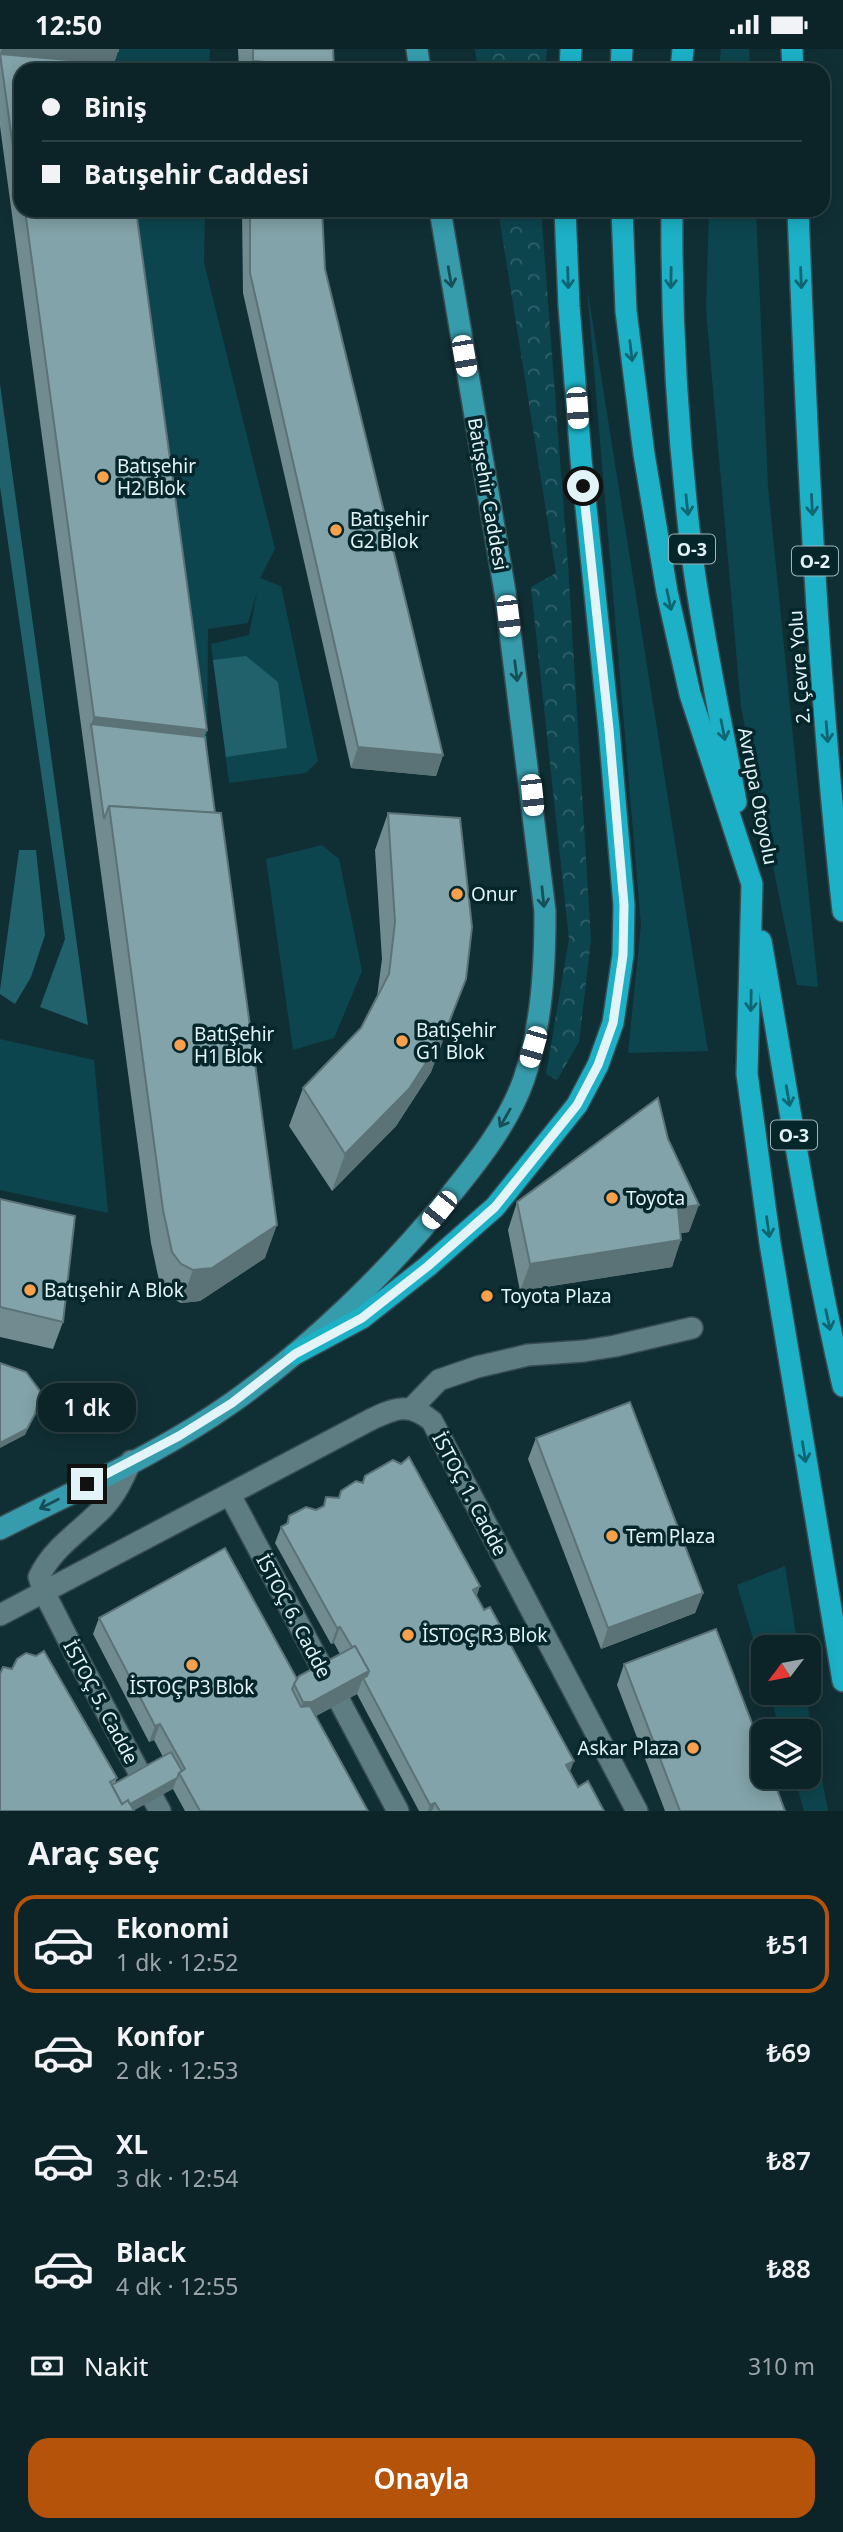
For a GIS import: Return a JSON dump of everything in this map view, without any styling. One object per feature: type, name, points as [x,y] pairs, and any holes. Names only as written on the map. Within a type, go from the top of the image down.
[{"type":"highway","points":[[295,1354],[362,1318],[428,1266],[495,1207],[577,1105],[598,1065],[613,1023],[623,955],[624,905],[609,729],[580,459],[565,217]]},
{"type":"highway","points":[[622,217],[626,311],[644,454],[667,592],[690,694],[752,884],[747,1074],[770,1243],[843,1681]]},
{"type":"highway","name":"Avrupa Otoyolu","points":[[672,217],[672,334],[680,445],[693,558],[807,1209],[843,1386]]},
{"type":"highway","name":"2. Çevre Yolu","points":[[798,217],[822,683],[843,911]]},
{"type":"main road","name":"Batışehir Caddesi","points":[[0,1529],[179,1436],[232,1403],[295,1354],[408,1247],[475,1165],[507,1116],[523,1080],[533,1047],[540,1003],[545,962],[545,911],[505,592],[441,217]]},
{"type":"street","points":[[0,1615],[370,1420],[392,1410],[411,1409],[439,1380],[477,1367],[528,1355],[615,1346],[692,1328]]},
{"type":"street","name":"İSTOÇ 1. Cadde","points":[[411,1409],[421,1412],[432,1421],[637,1811]]},
{"type":"street","points":[[44,1592],[39,1577],[46,1562],[103,1508],[120,1486],[131,1461]]},
{"type":"street","name":"İSTOÇ 6. Cadde","points":[[230,1496],[398,1811]]},
{"type":"street","name":"İSTOÇ 5. Cadde","points":[[44,1592],[160,1811]]},
{"type":"green space","points":[[114,49],[210,49],[209,63],[116,63]]},
{"type":"green space","points":[[475,49],[547,49],[546,63],[477,63]]},
{"type":"green space","points":[[721,49],[749,49],[750,63],[720,63]]},
{"type":"green space","points":[[135,217],[205,217],[204,263],[275,549],[260,578],[281,586],[318,761],[306,773],[229,783],[211,644],[249,635],[257,592],[248,623],[208,629],[207,780]]},
{"type":"green space","points":[[499,217],[542,217],[568,565],[591,940],[579,1042],[557,1080],[546,1074],[569,939],[531,587],[556,573]]},
{"type":"green space","points":[[709,217],[756,217],[768,487],[818,987],[797,985],[741,707],[706,310]]},
{"type":"green space","points":[[587,287],[708,1051],[628,1053],[641,925]]},
{"type":"green space","points":[[322,845],[339,859],[362,971],[334,1038],[293,1050],[266,859]]},
{"type":"green space","points":[[0,1039],[94,1060],[108,1213],[0,1190]]},
{"type":"green space","points":[[785,1566],[796,1635],[752,1635],[737,1585]]},
{"type":"green space","points":[[773,1705],[808,1705],[810,1719],[777,1719]]},
{"type":"green space","points":[[821,1775],[828,1811],[804,1811],[798,1789],[821,1789]]},
{"type":"shaded area","points":[[0,384],[88,1025],[40,1007],[65,939],[0,487]]},
{"type":"shaded area","points":[[246,656],[278,682],[287,748],[226,757],[213,660]]},
{"type":"shaded area","points":[[19,850],[36,850],[45,935],[31,977],[15,1004],[0,994],[0,990]]},
{"type":"building","points":[[253,49],[333,49],[334,63],[253,61]]},
{"type":"building","points":[[0,54],[103,63],[14,63],[13,147]]},
{"type":"building","name":"Batışehir H2 Blok","points":[[26,217],[137,217],[207,730],[94,717]]},
{"type":"building","name":"Batışehir G2 Blok","points":[[250,217],[322,217],[325,269],[443,755],[358,747],[250,273]]},
{"type":"building","points":[[91,724],[205,737],[215,813],[109,806],[104,819]]},
{"type":"building","name":"BatıŞehir H1 Blok","points":[[109,806],[221,813],[277,1225],[212,1268],[193,1270],[181,1264],[172,1252],[163,1210]]},
{"type":"building","name":"BatıŞehir G1 Blok","points":[[388,813],[460,818],[472,927],[466,979],[444,1035],[409,1089],[345,1154],[303,1088],[361,1028],[389,974],[395,922]]},
{"type":"building","name":"Toyota","points":[[658,1098],[668,1139],[699,1205],[678,1208],[681,1240],[530,1264],[517,1202]]},
{"type":"building","name":"Batışehir A Blok","points":[[0,1199],[75,1216],[63,1322],[0,1307]]},
{"type":"building","points":[[0,1363],[26,1372],[40,1391],[35,1414],[27,1429],[0,1443]]},
{"type":"building","name":"Tem Plaza","points":[[630,1402],[703,1593],[608,1628],[536,1438]]},
{"type":"building","name":"İSTOÇ R3 Blok","points":[[409,1457],[480,1586],[473,1590],[484,1610],[490,1607],[574,1761],[566,1765],[578,1787],[588,1781],[604,1811],[440,1811],[435,1803],[430,1805],[363,1678],[369,1671],[355,1646],[352,1647],[340,1627],[337,1628],[281,1527],[288,1523],[289,1516],[306,1507],[316,1510],[324,1506],[326,1497],[339,1498],[341,1491],[356,1481],[363,1483],[365,1476],[393,1460],[401,1464]]},
{"type":"building","name":"İSTOÇ P3 Blok","points":[[225,1548],[297,1679],[292,1689],[301,1707],[310,1706],[368,1811],[200,1811],[179,1773],[185,1769],[160,1724],[155,1726],[99,1618]]},
{"type":"building","name":"Askar Plaza","points":[[716,1629],[751,1721],[751,1789],[777,1789],[785,1811],[680,1811],[624,1664]]},
{"type":"building","points":[[355,1646],[369,1671],[312,1702],[303,1702],[294,1684],[299,1676]]},
{"type":"building","points":[[44,1651],[117,1778],[110,1782],[122,1804],[128,1800],[134,1811],[0,1811],[0,1674],[3,1667],[12,1669],[17,1659],[26,1653],[36,1656]]},
{"type":"building","points":[[171,1752],[182,1771],[177,1778],[130,1804],[128,1800],[122,1804],[112,1785]]},
{"type":"place","name":"Batışehir H2 Blok","points":[[103,477]]},
{"type":"place","name":"Batışehir G2 Blok","points":[[336,530]]},
{"type":"place","name":"Onur","points":[[457,894]]},
{"type":"place","name":"BatıŞehir G1 Blok","points":[[402,1041]]},
{"type":"place","name":"BatıŞehir H1 Blok","points":[[180,1045]]},
{"type":"place","name":"Toyota","points":[[612,1198]]},
{"type":"place","name":"Batışehir A Blok","points":[[30,1290]]},
{"type":"place","name":"Toyota Plaza","points":[[487,1296]]},
{"type":"place","name":"Tem Plaza","points":[[612,1536]]},
{"type":"place","name":"İSTOÇ R3 Blok","points":[[408,1635]]},
{"type":"place","name":"İSTOÇ P3 Blok","points":[[192,1665]]},
{"type":"place","name":"Askar Plaza","points":[[693,1748]]},
{"type":"route","points":[[87,1484],[179,1436],[232,1403],[295,1354],[362,1318],[428,1266],[495,1207],[577,1105],[598,1065],[613,1023],[623,955],[624,905],[609,729],[583,486]]}]
